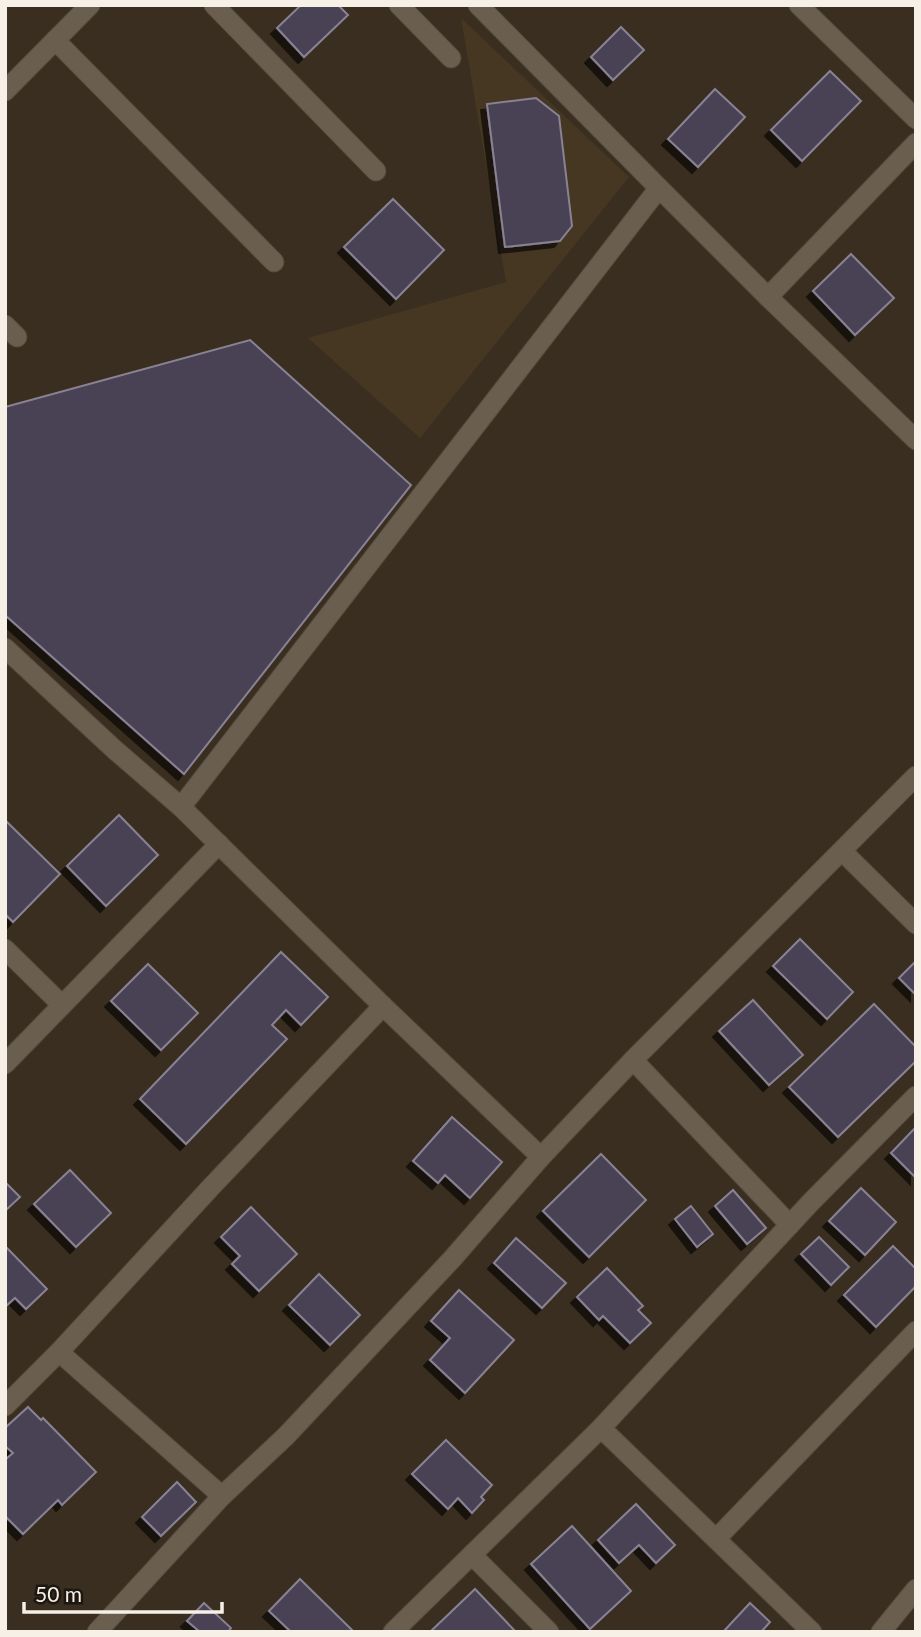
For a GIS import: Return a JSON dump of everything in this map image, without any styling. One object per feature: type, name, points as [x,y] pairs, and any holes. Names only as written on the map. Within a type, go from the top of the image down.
[{"type":"street","points":[[5,91],[90,5]]},
{"type":"street","points":[[214,5],[376,171]]},
{"type":"street","points":[[399,5],[451,58]]},
{"type":"street","points":[[478,5],[768,297],[916,440]]},
{"type":"street","points":[[799,5],[916,119]]},
{"type":"street","points":[[55,40],[274,262]]},
{"type":"street","points":[[768,297],[916,143]]},
{"type":"street","points":[[181,807],[659,188]]},
{"type":"street","points":[[5,648],[181,807],[541,1157]]},
{"type":"street","points":[[97,1632],[222,1496],[286,1436],[453,1258],[541,1157],[633,1060],[916,776]]},
{"type":"street","points":[[5,1064],[219,844]]},
{"type":"street","points":[[842,851],[916,924]]},
{"type":"street","points":[[5,949],[62,1005]]},
{"type":"street","points":[[5,1406],[59,1352],[383,1006]]},
{"type":"street","points":[[633,1060],[790,1225]]},
{"type":"street","points":[[393,1632],[601,1428],[790,1225],[916,1096]]},
{"type":"street","points":[[716,1539],[916,1331]]},
{"type":"street","points":[[59,1352],[222,1496]]},
{"type":"street","points":[[601,1428],[812,1632]]},
{"type":"street","points":[[472,1555],[549,1632]]},
{"type":"street","points":[[881,1632],[916,1589]]},
{"type":"shaded area","points":[[461,18],[629,177],[420,438],[308,338],[506,282]]},
{"type":"building","points":[[301,5],[338,5],[348,15],[304,57],[277,28]]},
{"type":"building","points":[[621,27],[644,50],[613,80],[591,57]]},
{"type":"building","points":[[830,71],[861,101],[802,161],[771,130]]},
{"type":"building","points":[[715,89],[745,117],[698,167],[668,139]]},
{"type":"building","points":[[536,98],[559,116],[572,226],[560,241],[505,247],[487,104]]},
{"type":"building","points":[[393,199],[444,250],[396,299],[344,247]]},
{"type":"building","points":[[851,254],[894,298],[855,335],[813,291]]},
{"type":"building","points":[[250,340],[411,485],[184,774],[5,615],[5,407]]},
{"type":"building","points":[[119,815],[158,855],[106,906],[67,866]]},
{"type":"building","points":[[5,820],[60,874],[13,922],[5,914]]},
{"type":"building","points":[[800,939],[853,992],[827,1019],[773,966]]},
{"type":"building","points":[[281,952],[328,997],[301,1025],[286,1010],[272,1025],[287,1039],[186,1144],[140,1099]]},
{"type":"building","points":[[916,961],[916,995],[899,978]]},
{"type":"building","points":[[148,964],[198,1013],[161,1050],[111,1001]]},
{"type":"building","points":[[753,1000],[803,1055],[769,1085],[719,1031]]},
{"type":"building","points":[[874,1004],[916,1047],[916,1061],[838,1137],[789,1087]]},
{"type":"building","points":[[452,1117],[502,1162],[470,1198],[445,1175],[438,1183],[413,1161]]},
{"type":"building","points":[[916,1127],[916,1178],[891,1153]]},
{"type":"building","points":[[601,1154],[646,1200],[589,1257],[543,1211]]},
{"type":"building","points":[[70,1170],[111,1213],[76,1247],[34,1204]]},
{"type":"building","points":[[5,1182],[20,1197],[5,1211]]},
{"type":"building","points":[[861,1188],[896,1222],[865,1255],[829,1221]]},
{"type":"building","points":[[733,1190],[766,1228],[747,1244],[715,1206]]},
{"type":"building","points":[[691,1206],[713,1234],[697,1247],[675,1219]]},
{"type":"building","points":[[251,1207],[297,1254],[259,1291],[232,1264],[240,1256],[221,1237]]},
{"type":"building","points":[[819,1237],[849,1267],[831,1285],[801,1254]]},
{"type":"building","points":[[516,1238],[566,1283],[542,1308],[494,1263]]},
{"type":"building","points":[[5,1246],[47,1289],[26,1309],[15,1298],[5,1307]]},
{"type":"building","points":[[893,1246],[916,1269],[916,1286],[876,1327],[844,1295]]},
{"type":"building","points":[[607,1268],[643,1306],[638,1310],[651,1323],[630,1343],[603,1316],[599,1320],[577,1297]]},
{"type":"building","points":[[319,1274],[360,1315],[330,1345],[289,1305]]},
{"type":"building","points":[[459,1290],[514,1340],[465,1393],[430,1360],[450,1338],[431,1321]]},
{"type":"building","points":[[28,1407],[41,1420],[43,1418],[96,1472],[62,1505],[58,1500],[23,1534],[5,1516],[5,1460],[13,1453],[5,1446],[5,1428]]},
{"type":"building","points":[[446,1440],[492,1485],[481,1497],[484,1500],[472,1513],[458,1498],[448,1509],[412,1474]]},
{"type":"building","points":[[177,1482],[196,1502],[161,1536],[142,1517]]},
{"type":"building","points":[[636,1504],[675,1545],[656,1563],[639,1545],[619,1563],[598,1540]]},
{"type":"building","points":[[572,1526],[631,1591],[590,1629],[531,1564]]},
{"type":"building","points":[[300,1579],[352,1630],[351,1632],[291,1632],[269,1611]]},
{"type":"building","points":[[475,1589],[516,1632],[430,1632]]},
{"type":"building","points":[[204,1603],[231,1628],[228,1632],[200,1632],[187,1621]]},
{"type":"building","points":[[750,1603],[770,1622],[761,1632],[723,1632]]}]
